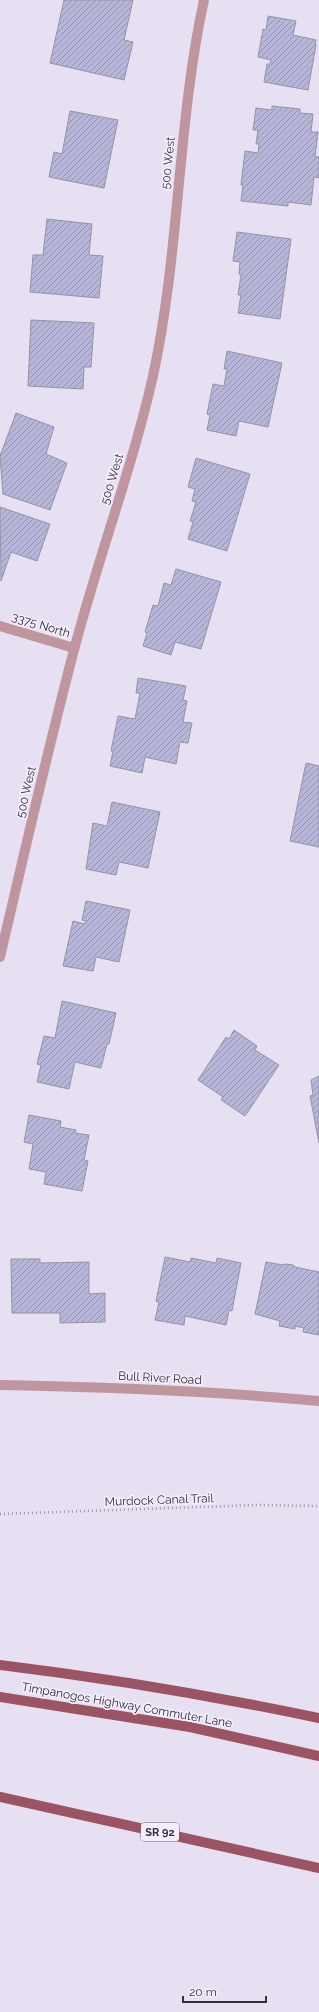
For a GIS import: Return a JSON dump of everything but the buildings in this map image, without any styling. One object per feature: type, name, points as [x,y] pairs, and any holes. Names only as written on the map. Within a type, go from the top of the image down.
[{"type":"main road","name":"Timpanogos Highway Commuter Lane","points":[[0,1665],[122,1682],[319,1718]]},
{"type":"main road","name":"Timpanogos Highway Commuter Lane","points":[[0,1697],[190,1727],[319,1756]]},
{"type":"main road","name":"SR 92","points":[[0,1797],[319,1868]]},
{"type":"street","name":"500 West","points":[[0,957],[74,648],[136,445],[153,374],[167,292],[188,94],[204,0]]},
{"type":"street","name":"3375 North","points":[[0,626],[74,648]]},
{"type":"street","name":"Bull River Road","points":[[0,1385],[66,1386],[319,1401]]},
{"type":"path","name":"Murdock Canal Trail","points":[[0,1514],[258,1505],[319,1506]]}]
